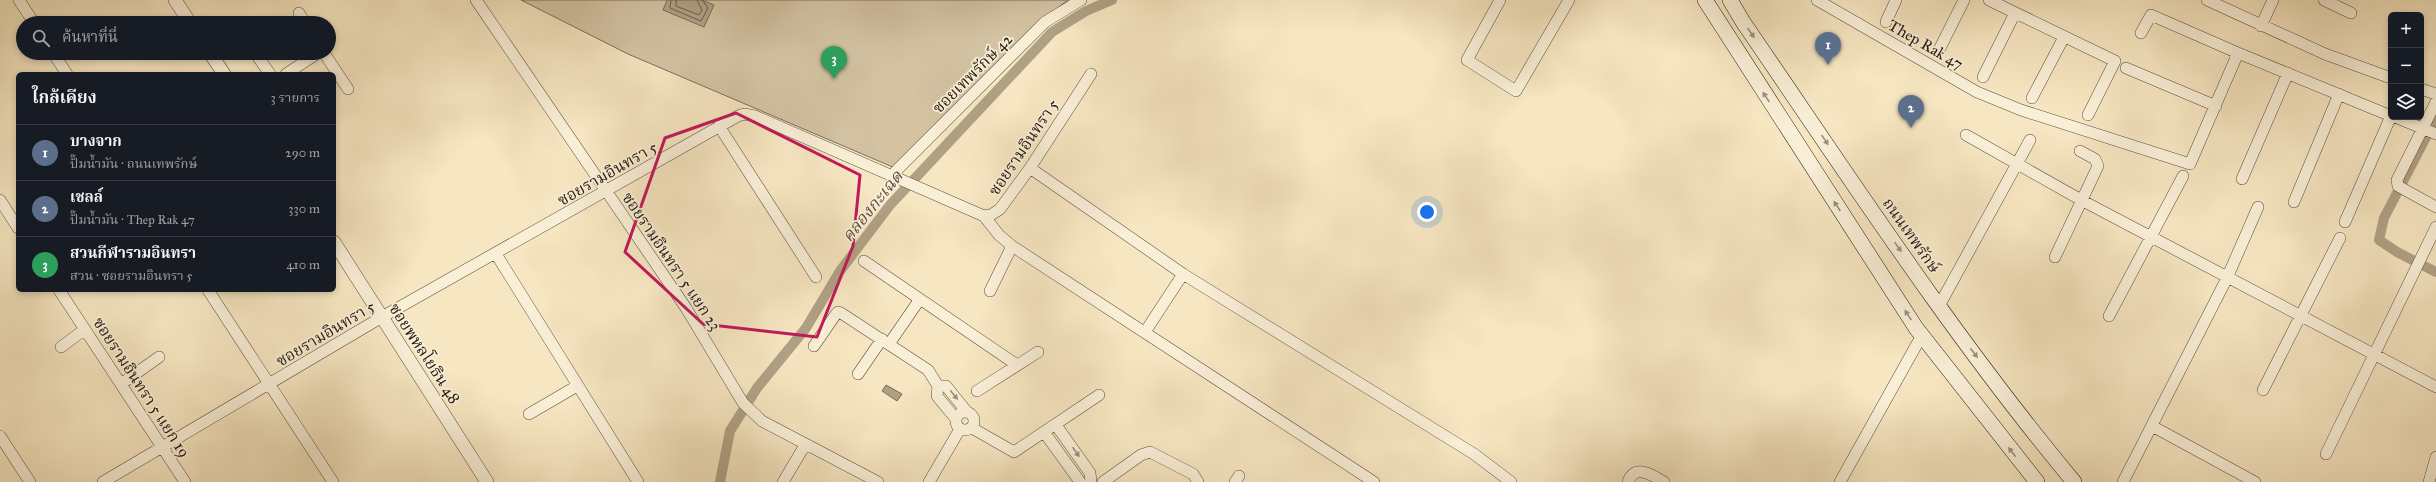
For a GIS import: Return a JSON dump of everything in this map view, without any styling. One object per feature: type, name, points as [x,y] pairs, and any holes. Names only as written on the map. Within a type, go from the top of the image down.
[{"type":"main road","points":[[1705,0],[1725,34],[1922,335],[2037,482]]},
{"type":"main road","name":"ถนนเทพรักษ์","points":[[1730,0],[1743,22],[1939,306],[2037,437],[2074,482]]},
{"type":"street","points":[[19,0],[29,16]]},
{"type":"street","points":[[175,0],[185,16]]},
{"type":"street","name":"ซอยรามอินทรา 5 แยก 23","points":[[476,0],[686,308],[743,403],[753,414],[805,445],[878,482]]},
{"type":"street","name":"ซอยเทพรักษ์ 42","points":[[891,176],[1045,22],[1081,0]]},
{"type":"street","points":[[1500,0],[1467,60],[1516,91],[1569,0]]},
{"type":"street","name":"Thep Rak 47","points":[[1817,0],[1977,92],[2022,110],[2190,164],[2216,106]]},
{"type":"street","points":[[1886,22],[1896,0]]},
{"type":"street","points":[[1938,52],[1964,0]]},
{"type":"street","points":[[1989,0],[2115,61],[2088,115]]},
{"type":"street","points":[[2207,0],[2325,54],[2388,77]]},
{"type":"street","points":[[2261,26],[2273,0]]},
{"type":"street","points":[[2324,0],[2351,13]]},
{"type":"street","points":[[1983,77],[2015,13]]},
{"type":"street","points":[[2141,33],[2151,15],[2238,53],[2388,115]]},
{"type":"street","points":[[2032,98],[2064,37]]},
{"type":"street","points":[[2126,68],[2216,106],[2238,53]]},
{"type":"street","points":[[58,60],[66,72]]},
{"type":"street","points":[[215,60],[223,72]]},
{"type":"street","points":[[260,60],[269,72]]},
{"type":"street","points":[[289,72],[307,60]]},
{"type":"street","points":[[329,60],[348,89]]},
{"type":"street","points":[[2242,179],[2288,73]]},
{"type":"street","name":"ซอยรามอินทรา 5","points":[[104,482],[163,449],[382,317],[606,192],[719,126],[744,114],[755,116],[984,216],[991,215],[1000,209],[1030,168],[1091,74]]},
{"type":"street","points":[[2424,90],[2436,94]]},
{"type":"street","points":[[2294,202],[2339,94]]},
{"type":"street","points":[[2436,102],[2429,131],[2399,176],[2400,188],[2436,207]]},
{"type":"street","points":[[2345,222],[2389,120]]},
{"type":"street","points":[[2402,120],[2429,131]]},
{"type":"street","points":[[719,126],[816,277]]},
{"type":"street","points":[[1966,135],[2083,202],[2436,387]]},
{"type":"street","points":[[1939,306],[2030,140]]},
{"type":"street","points":[[2055,257],[2083,202],[2098,162],[2080,151]]},
{"type":"street","points":[[1030,168],[1183,274],[1474,454],[1511,482]]},
{"type":"street","points":[[2109,316],[2183,176]]},
{"type":"street","points":[[0,200],[16,225]]},
{"type":"street","points":[[2123,482],[2227,278],[2258,207]]},
{"type":"street","points":[[984,216],[999,236],[1012,246],[1374,482]]},
{"type":"street","points":[[2326,454],[2375,356],[2436,227]]},
{"type":"street","points":[[2263,390],[2340,238]]},
{"type":"street","name":"ซอยพหลโยธิน 48","points":[[336,245],[487,482]]},
{"type":"street","points":[[990,290],[1012,246]]},
{"type":"street","points":[[496,254],[638,482]]},
{"type":"street","points":[[864,261],[1017,365]]},
{"type":"street","points":[[1145,332],[1183,274]]},
{"type":"street","name":"ซอยรามอินทรา 5 แยก 19","points":[[60,292],[185,482]]},
{"type":"street","points":[[209,292],[333,482]]},
{"type":"street","points":[[858,374],[920,299]]},
{"type":"street","points":[[814,346],[838,312],[928,370],[938,386],[937,396],[963,425],[1014,452],[1099,395]]},
{"type":"street","points":[[61,347],[84,330]]},
{"type":"street","points":[[1840,482],[1922,335]]},
{"type":"street","points":[[977,391],[1038,352]]},
{"type":"street","points":[[121,384],[158,357]]},
{"type":"street","points":[[529,414],[578,386]]},
{"type":"street","points":[[929,482],[963,425],[975,420],[946,386],[938,386]]},
{"type":"street","points":[[963,425],[959,414],[967,412]]},
{"type":"street","points":[[1056,424],[1090,473],[1091,482]]},
{"type":"street","points":[[2152,426],[2255,482]]},
{"type":"street","points":[[1044,432],[1080,482]]},
{"type":"street","points":[[0,436],[30,482]]},
{"type":"street","points":[[783,482],[805,445]]},
{"type":"street","points":[[1103,482],[1141,455],[1150,452],[1192,474],[1198,482]]},
{"type":"street","points":[[2429,482],[2436,457]]},
{"type":"street","points":[[1628,482],[1630,476],[1638,471],[1646,472],[1664,482]]},
{"type":"highlighted area","points":[[736,113],[860,175],[853,246],[817,337],[703,324],[625,252],[665,138]]},
{"type":"shaded area","points":[[521,0],[1068,0],[1043,19],[895,168],[628,54]]},
{"type":"water","points":[[667,0],[702,0],[714,5],[704,27],[663,10]]},
{"type":"water","points":[[886,385],[902,394],[897,401],[882,391]]},
{"type":"waterway","name":"คลองกะเฉด","points":[[720,482],[730,431],[757,388],[806,328],[840,271],[890,205],[1052,32],[1086,11],[1112,0]]},
{"type":"waterway","points":[[2436,118],[2384,218],[2379,240],[2397,252],[2436,272]]},
{"type":"place","name":"บางจาก","points":[[1828,65]]},
{"type":"place","name":"สวนกีฬารามอินทรา","points":[[834,79]]},
{"type":"place","name":"เชลล์","points":[[1911,128]]}]
